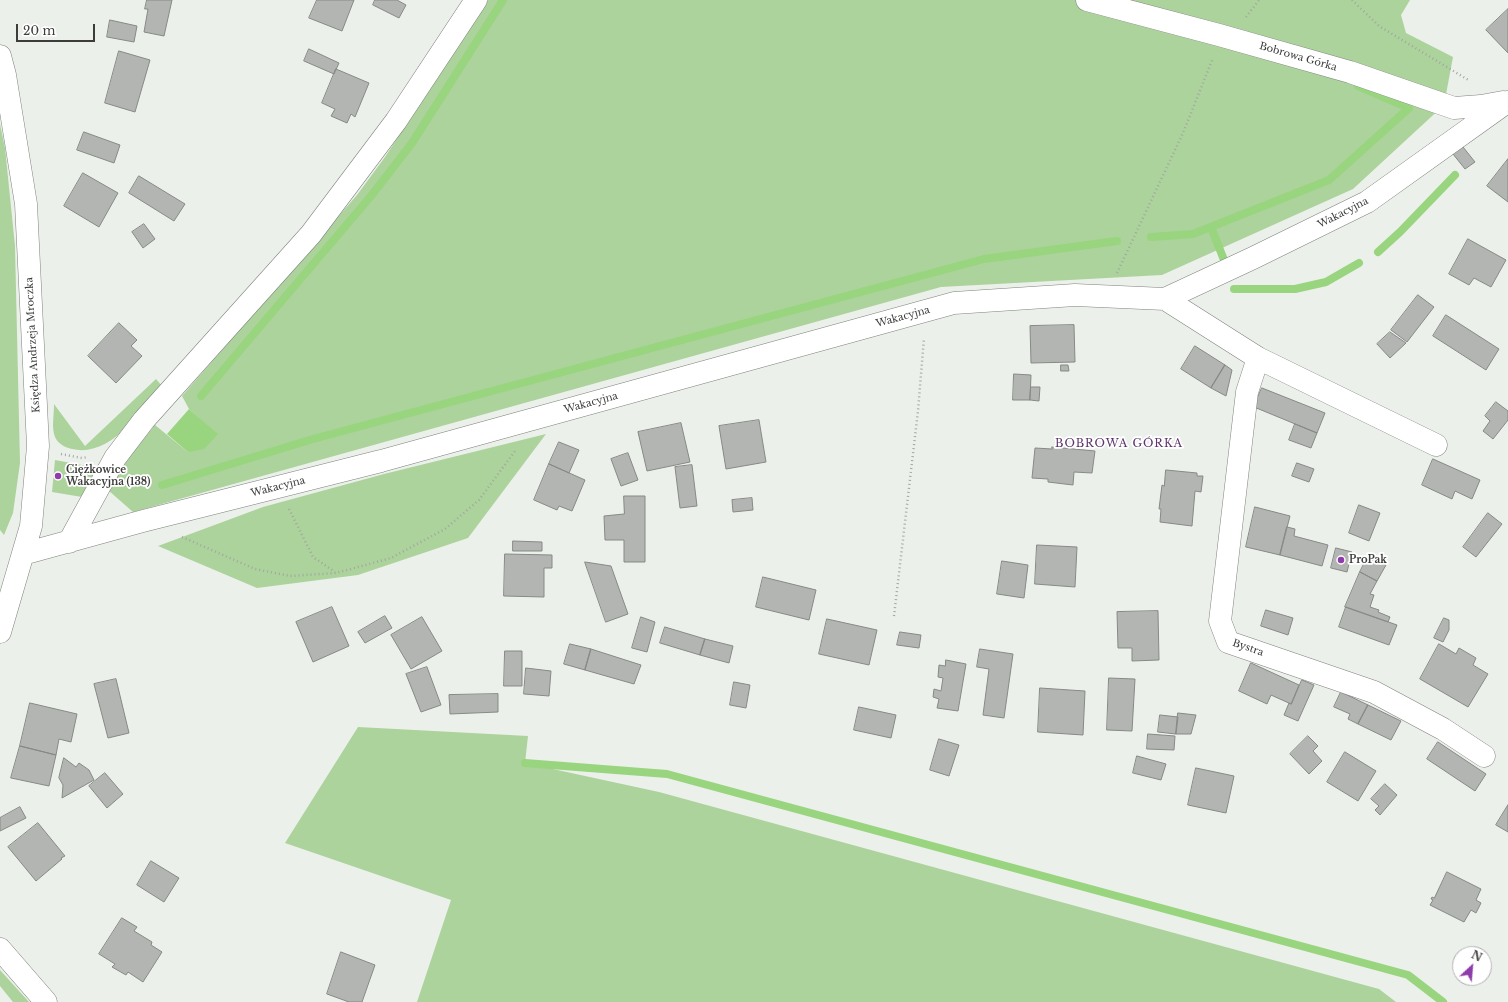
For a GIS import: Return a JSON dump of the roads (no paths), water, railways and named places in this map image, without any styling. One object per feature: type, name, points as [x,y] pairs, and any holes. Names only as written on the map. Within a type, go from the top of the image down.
[{"type":"street","points":[[68,542],[115,458],[144,420],[311,234],[396,121],[476,0]]},
{"type":"street","name":"Bobrowa Górka","points":[[1087,0],[1350,72],[1454,108],[1507,102]]},
{"type":"street","name":"Księdza Andrzeja Mroczka","points":[[0,56],[5,74],[26,204],[38,446],[31,526],[0,632]]},
{"type":"street","name":"Wakacyjna","points":[[23,554],[143,520],[381,461],[954,303],[1075,295],[1165,299],[1367,202],[1507,102]]},
{"type":"street","points":[[1165,299],[1258,358],[1436,445]]},
{"type":"street","name":"Bystra","points":[[1258,358],[1247,392],[1220,621],[1228,642],[1374,692],[1444,729],[1484,756]]},
{"type":"street","points":[[0,950],[46,1002]]},
{"type":"waterway","points":[[201,396],[371,196],[412,143],[503,0]]},
{"type":"waterway","points":[[1151,237],[1193,234],[1329,180],[1409,108],[1358,86]]},
{"type":"waterway","points":[[1378,252],[1400,232],[1455,175]]},
{"type":"waterway","points":[[1211,227],[1224,260]]},
{"type":"waterway","points":[[162,485],[313,439],[984,259],[1117,241]]},
{"type":"waterway","points":[[1234,289],[1295,289],[1326,282],[1359,263]]},
{"type":"waterway","points":[[525,763],[667,774],[1408,975],[1443,1002]]},
{"type":"place","name":"Ciężkowice Wakacyjna (138)","points":[[58,476]]},
{"type":"place","name":"ProPak","points":[[1341,560]]},
{"type":"district","name":"BOBROWA GÓRKA","points":[[1119,444]]}]
